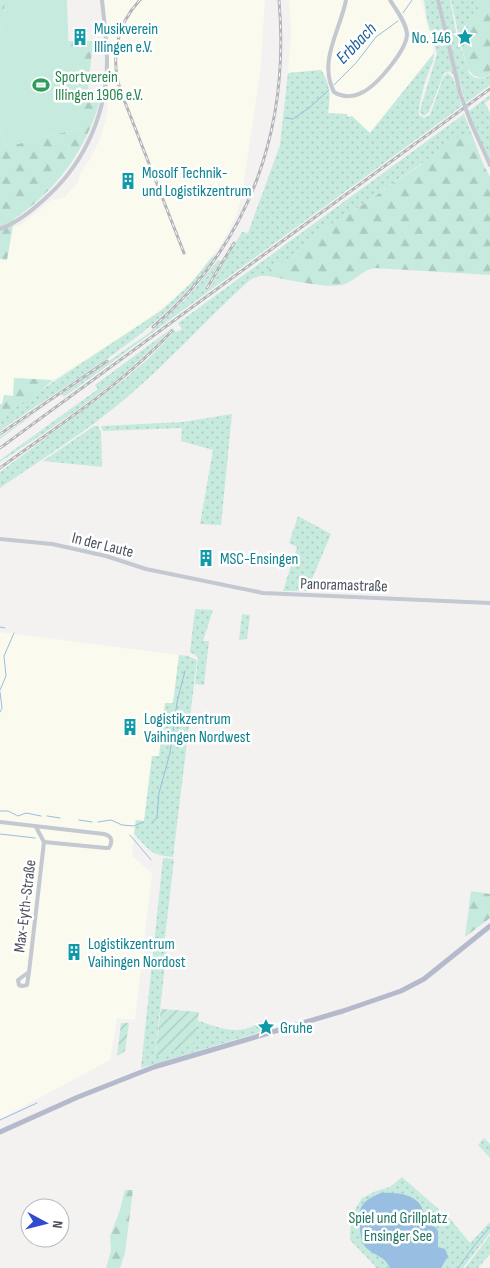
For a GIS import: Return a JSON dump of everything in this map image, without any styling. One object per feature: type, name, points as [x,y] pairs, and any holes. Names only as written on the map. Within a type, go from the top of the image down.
[{"type":"main road","points":[[0,1132],[154,1066],[343,1011],[402,991],[424,979],[490,926]]},
{"type":"street","points":[[0,229],[25,215],[55,189],[72,169],[92,134],[101,106],[106,79],[107,61],[102,0]]},
{"type":"street","points":[[346,0],[328,59],[329,80],[334,92],[350,96],[365,91],[374,84],[403,48],[406,41],[406,30],[390,0]]},
{"type":"street","points":[[438,0],[460,93],[490,165]]},
{"type":"street","name":"In der Laute","points":[[0,538],[52,544],[106,556],[146,569],[198,580]]},
{"type":"street","name":"Panoramastraße","points":[[198,580],[279,594],[490,603]]},
{"type":"street","points":[[0,822],[36,826],[104,834],[112,840],[112,843],[110,848],[106,848],[44,842],[36,826]]},
{"type":"street","name":"Max-Eyth-Straße","points":[[29,972],[44,842]]},
{"type":"shaded area","points":[[103,0],[265,0],[260,73],[242,194],[237,214],[222,243],[192,282],[176,298],[131,331],[53,380],[15,378],[13,396],[4,395],[2,404],[0,404],[0,259],[7,260],[13,228],[21,225],[53,198],[54,200],[65,197],[78,182],[80,174],[100,139],[107,115],[109,62]]},
{"type":"shaded area","points":[[289,0],[421,0],[434,53],[370,133],[352,117],[328,113],[331,94],[321,70],[288,73],[291,32]]},
{"type":"shaded area","points":[[0,632],[179,655],[173,703],[165,703],[159,757],[152,756],[144,821],[135,820],[132,856],[152,873],[135,1020],[117,1018],[110,1060],[0,1119]]},
{"type":"green space","points":[[0,0],[5,0],[4,21],[0,32]]},
{"type":"green space","name":"Sportverein Illingen 1906 e.V.","points":[[5,0],[67,0],[69,57],[80,70],[84,100],[83,121],[80,128],[6,147],[0,128],[0,32],[4,21]]},
{"type":"green space","points":[[424,0],[436,0],[454,76],[450,71],[444,73],[429,112],[424,116],[420,113],[420,110],[437,54],[427,20]]},
{"type":"green space","points":[[440,0],[450,0],[456,32],[469,73],[479,78],[490,75],[490,85],[466,103],[457,73]]},
{"type":"green space","points":[[451,0],[479,0],[461,45]]},
{"type":"green space","points":[[479,0],[490,0],[490,75],[481,78],[473,75],[468,69],[461,45]]},
{"type":"green space","points":[[68,41],[93,41],[87,99],[100,101],[78,153],[68,168],[43,195],[14,219],[7,260],[0,259],[0,128],[6,147],[80,128],[80,70],[69,57]]},
{"type":"green space","points":[[434,53],[433,62],[421,96],[419,115],[424,118],[430,115],[443,78],[447,73],[455,83],[462,106],[64,397],[61,394],[149,333],[186,299],[218,260],[222,261],[205,287],[209,289],[242,232],[248,233],[280,145],[288,73],[321,70],[327,80],[329,91],[328,113],[352,116],[370,133]]},
{"type":"green space","points":[[490,95],[490,99],[485,103],[490,113],[490,161],[469,111]]},
{"type":"green space","points":[[464,114],[470,130],[359,207],[319,232],[292,258],[271,267],[268,276],[259,276],[250,280],[125,399],[79,434],[0,488],[0,472],[126,378],[173,333],[170,330],[131,367],[89,401],[0,462],[0,460],[98,389],[95,385],[172,328],[176,332],[182,329],[178,323]]},
{"type":"green space","points":[[470,130],[490,177],[490,275],[375,268],[338,286],[268,276],[270,267],[292,258],[319,232],[422,164],[442,146]]},
{"type":"green space","points":[[216,255],[195,283],[145,331],[0,431],[0,417],[162,310],[192,282],[212,257]]},
{"type":"green space","points":[[14,378],[53,380],[35,395],[0,417],[0,404],[2,404],[4,395],[13,396]]},
{"type":"green space","points":[[50,402],[0,439],[0,437]]},
{"type":"green space","points":[[232,414],[221,525],[200,524],[213,450],[181,441],[182,428],[103,431],[101,426],[183,422]]},
{"type":"green space","points":[[94,426],[98,426],[101,432],[102,467],[43,461]]},
{"type":"green space","points":[[298,516],[331,534],[307,591],[283,591],[297,547],[289,543]]},
{"type":"green space","points":[[195,609],[213,610],[203,641],[209,641],[204,685],[195,684],[198,657],[190,652]]},
{"type":"green space","points":[[242,614],[250,615],[247,639],[239,640]]},
{"type":"green space","points":[[179,655],[197,660],[173,857],[159,855],[150,851],[134,834],[136,820],[144,821],[152,756],[159,756],[165,703],[173,703]]},
{"type":"green space","points":[[163,858],[174,859],[164,946],[167,947],[155,1055],[195,1039],[198,1021],[233,1030],[245,1029],[263,1022],[270,1024],[271,1029],[141,1068]]},
{"type":"green space","points":[[471,891],[490,894],[490,918],[465,937]]},
{"type":"green space","points":[[161,1008],[199,1012],[195,1042],[190,1046],[155,1056]]},
{"type":"green space","points":[[121,1023],[129,1023],[125,1051],[117,1056]]},
{"type":"green space","points":[[484,1138],[490,1144],[490,1158],[478,1145]]},
{"type":"green space","name":"Spiel und Grillplatz Ensinger See","points":[[402,1177],[451,1220],[470,1243],[490,1222],[490,1233],[463,1268],[375,1268],[350,1240],[351,1216],[362,1198],[390,1187]]},
{"type":"green space","points":[[125,1190],[133,1190],[125,1253],[120,1268],[106,1268],[111,1251],[110,1236]]},
{"type":"green space","points":[[490,1235],[490,1254],[478,1268],[465,1268]]},
{"type":"water","name":"Spiel und Grillplatz Ensinger See","points":[[381,1193],[406,1195],[421,1205],[424,1223],[435,1227],[438,1231],[438,1247],[445,1249],[448,1256],[441,1268],[390,1268],[385,1260],[367,1249],[362,1240],[360,1230],[360,1211],[365,1202]]},
{"type":"waterway","name":"Erbbach","points":[[403,13],[412,0]]},
{"type":"waterway","name":"Erbbach","points":[[334,85],[356,63],[376,37],[398,21]]},
{"type":"waterway","name":"Erbbach","points":[[285,118],[293,119],[329,90]]},
{"type":"waterway","points":[[0,627],[5,628]]},
{"type":"waterway","points":[[0,690],[6,676],[4,656],[14,633]]},
{"type":"waterway","points":[[152,823],[157,817],[159,793],[170,753],[177,702],[185,671]]},
{"type":"waterway","points":[[0,692],[2,708],[0,712]]},
{"type":"waterway","points":[[0,811],[8,811],[18,816],[26,813],[41,816]]},
{"type":"waterway","points":[[47,816],[60,818]]},
{"type":"waterway","points":[[79,820],[92,822]]},
{"type":"waterway","points":[[98,822],[111,820],[122,825],[134,826],[143,822]]},
{"type":"waterway","points":[[0,834],[35,838]]},
{"type":"waterway","points":[[130,835],[151,860]]},
{"type":"waterway","points":[[0,1120],[37,1103]]},
{"type":"waterway","points":[[458,1268],[490,1227]]},
{"type":"railway","points":[[140,0],[125,20],[117,43],[116,67],[118,80],[184,253]]},
{"type":"railway","points":[[153,327],[187,294],[216,258],[239,220],[257,180],[270,137],[278,93],[281,47],[279,0]]},
{"type":"railway","points":[[0,448],[490,89]]},
{"type":"railway","points":[[207,288],[234,243]]},
{"type":"railway","points":[[0,468],[111,387],[153,351],[172,331]]},
{"type":"railway","points":[[0,434],[107,361]]},
{"type":"place","name":"Musikverein Illingen e.V.","points":[[80,37]]},
{"type":"place","name":"No. 146","points":[[465,37]]},
{"type":"place","name":"Sportverein Illingen 1906 e.V.","points":[[41,85]]},
{"type":"place","name":"Mosolf Technik- und Logistikzentrum","points":[[128,181]]},
{"type":"place","name":"MSC-Ensingen","points":[[206,558]]},
{"type":"place","name":"Logistikzentrum Vaihingen Nordwest","points":[[130,727]]},
{"type":"place","name":"Logistikzentrum Vaihingen Nordost","points":[[74,952]]},
{"type":"place","name":"Gruhe","points":[[266,1027]]}]
